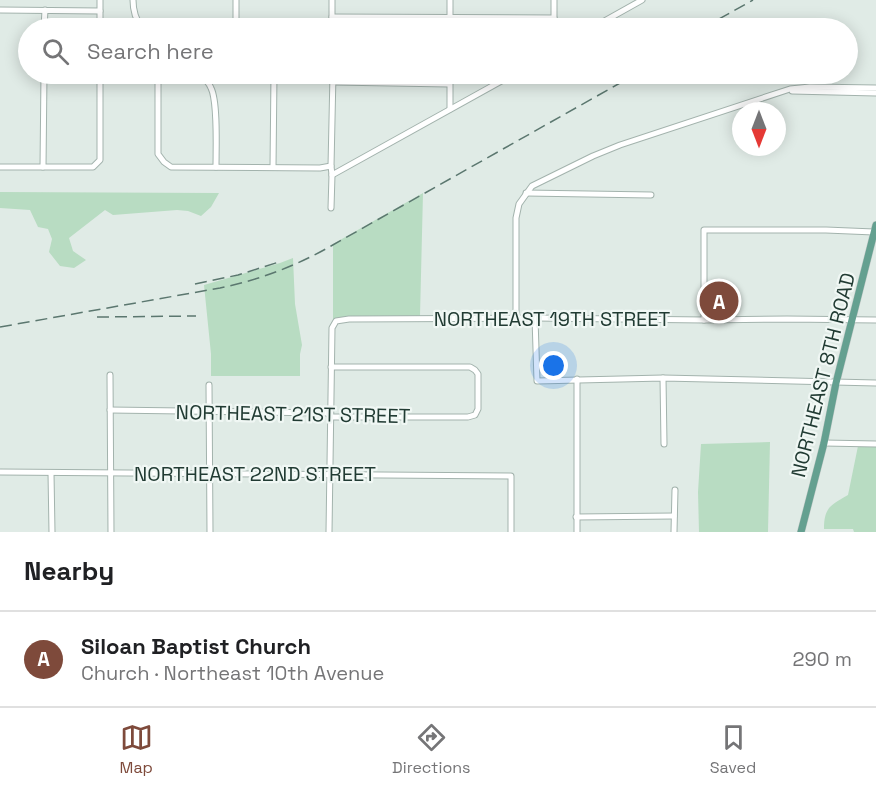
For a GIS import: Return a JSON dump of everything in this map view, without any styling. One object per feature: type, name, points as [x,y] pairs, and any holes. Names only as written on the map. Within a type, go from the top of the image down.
[{"type":"main road","name":"NORTHEAST 8TH ROAD","points":[[801,532],[875,228]]},
{"type":"street","points":[[100,0],[100,18]]},
{"type":"street","points":[[134,0],[133,11],[136,18]]},
{"type":"street","points":[[236,0],[236,18]]},
{"type":"street","points":[[332,0],[332,17],[450,18],[554,18],[554,0]]},
{"type":"street","points":[[450,0],[450,18]]},
{"type":"street","points":[[610,18],[642,0]]},
{"type":"street","points":[[0,10],[100,10]]},
{"type":"street","points":[[45,10],[45,18]]},
{"type":"street","points":[[44,84],[44,167]]},
{"type":"street","points":[[0,166],[93,167],[96,165],[100,160],[100,84]]},
{"type":"street","points":[[158,84],[158,154],[171,167],[320,168],[331,166]]},
{"type":"street","points":[[208,84],[212,89],[215,104],[216,167]]},
{"type":"street","points":[[273,166],[274,84]]},
{"type":"street","points":[[331,208],[334,84]]},
{"type":"street","points":[[449,84],[450,109]]},
{"type":"street","points":[[332,176],[496,84]]},
{"type":"street","points":[[516,318],[516,218],[519,204],[532,186],[593,156],[647,136],[787,91],[876,88]]},
{"type":"street","points":[[865,90],[876,93]]},
{"type":"street","points":[[526,194],[651,195]]},
{"type":"street","points":[[704,320],[704,230],[875,228]]},
{"type":"street","points":[[867,260],[876,260]]},
{"type":"street","name":"NORTHEAST 19TH STREET","points":[[331,367],[332,328],[336,321],[516,318],[876,320]]},
{"type":"street","points":[[535,318],[537,381],[663,378],[876,383]]},
{"type":"street","points":[[329,532],[331,367]]},
{"type":"street","name":"NORTHEAST 21ST STREET","points":[[110,411],[327,413],[332,417],[468,417],[475,415],[478,409],[478,374],[470,367],[331,367]]},
{"type":"street","points":[[110,375],[111,532]]},
{"type":"street","points":[[663,378],[664,444]]},
{"type":"street","points":[[577,379],[577,532]]},
{"type":"street","points":[[209,385],[210,532]]},
{"type":"street","points":[[824,443],[876,444]]},
{"type":"street","name":"NORTHEAST 22ND STREET","points":[[0,472],[511,476],[511,532]]},
{"type":"street","points":[[51,473],[52,532]]},
{"type":"street","points":[[674,532],[675,490]]},
{"type":"street","points":[[576,517],[674,516]]},
{"type":"green space","points":[[0,192],[219,193],[211,207],[201,216],[177,210],[113,215],[105,210],[69,238],[73,251],[86,260],[74,268],[60,266],[49,252],[52,239],[48,229],[38,227],[30,210],[0,208]]},
{"type":"green space","points":[[423,193],[420,316],[335,318],[333,320],[333,244]]},
{"type":"green space","points":[[293,258],[295,304],[302,345],[300,376],[211,376],[204,285]]},
{"type":"green space","points":[[770,442],[768,532],[699,532],[698,492],[701,444]]},
{"type":"green space","points":[[858,446],[876,447],[876,532],[824,529],[827,511],[837,501],[848,495]]},
{"type":"railway","points":[[721,18],[753,0]]},
{"type":"railway","points":[[0,327],[220,288],[277,272],[331,246],[618,84]]},
{"type":"railway","points":[[195,284],[238,275],[279,262]]},
{"type":"railway","points":[[97,317],[196,316]]},
{"type":"place","name":"Siloan Baptist Church","points":[[719,301]]}]
